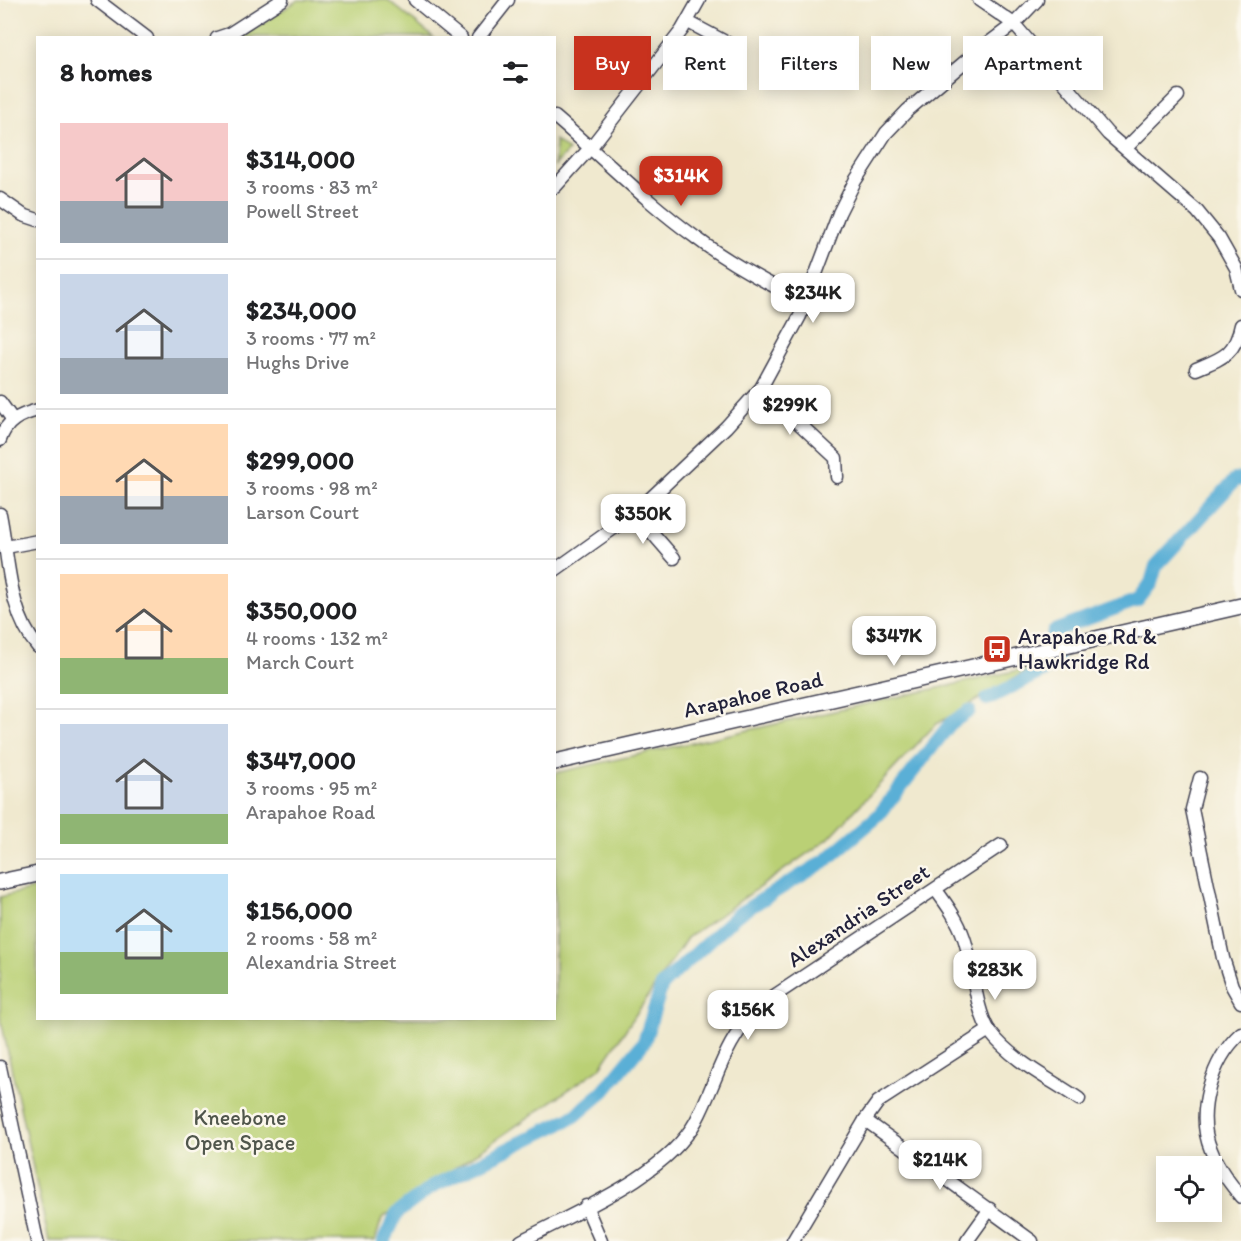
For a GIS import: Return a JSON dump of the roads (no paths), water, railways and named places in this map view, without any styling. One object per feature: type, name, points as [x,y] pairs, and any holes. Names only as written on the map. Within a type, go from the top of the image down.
[{"type":"main road","name":"Arapahoe Road","points":[[556,762],[1241,606]]},
{"type":"main road","points":[[0,882],[36,874]]},
{"type":"street","points":[[97,0],[144,36]]},
{"type":"street","points":[[223,36],[282,0]]},
{"type":"street","points":[[415,0],[459,36]]},
{"type":"street","points":[[480,36],[508,0]]},
{"type":"street","points":[[556,186],[591,147],[688,22],[699,0]]},
{"type":"street","points":[[979,0],[1014,24],[1108,134],[1197,211],[1212,229],[1236,268],[1241,289]]},
{"type":"street","points":[[556,569],[635,513],[726,428],[761,388],[806,302],[839,213],[855,181],[886,133],[924,96],[1014,24],[1037,0]]},
{"type":"street","points":[[688,22],[714,36]]},
{"type":"street","points":[[1126,148],[1178,96]]},
{"type":"street","points":[[556,118],[644,196],[696,238],[751,274],[806,302]]},
{"type":"street","points":[[0,199],[23,215],[36,219]]},
{"type":"street","points":[[1197,369],[1227,357],[1238,340],[1241,325]]},
{"type":"street","points":[[761,388],[836,458],[837,477]]},
{"type":"street","points":[[0,402],[13,420]]},
{"type":"street","points":[[0,440],[19,415],[36,411]]},
{"type":"street","points":[[635,513],[675,558]]},
{"type":"street","points":[[0,514],[2,549],[19,617],[26,634],[36,645]]},
{"type":"street","points":[[2,549],[36,541]]},
{"type":"street","points":[[1200,778],[1192,809],[1223,958],[1232,986],[1241,1002]]},
{"type":"street","name":"Alexandria Street","points":[[521,1241],[649,1172],[677,1147],[695,1122],[729,1044],[740,1026],[759,1006],[1001,845]]},
{"type":"street","points":[[936,890],[953,914],[964,939],[975,987],[989,1030],[1007,1049],[1079,1099]]},
{"type":"street","points":[[793,1241],[865,1120],[888,1094],[989,1030]]},
{"type":"street","points":[[1241,1033],[1219,1063],[1208,1088],[1205,1116],[1209,1148],[1224,1177],[1241,1197]]},
{"type":"street","points":[[0,1067],[37,1241]]},
{"type":"street","points":[[865,1120],[1032,1241]]},
{"type":"street","points":[[586,1206],[602,1241]]},
{"type":"street","points":[[968,1241],[990,1209]]},
{"type":"waterway","points":[[1051,641],[1054,631],[1138,600],[1151,583],[1156,566],[1235,480],[1241,479]]},
{"type":"waterway","points":[[987,699],[1051,667],[1058,661]]},
{"type":"waterway","points":[[384,1241],[397,1213],[433,1186],[575,1116],[604,1091],[644,1042],[662,985],[737,915],[825,861],[878,816],[951,723],[969,711]]},
{"type":"place","name":"Arapahoe Rd & Hawkridge Rd","points":[[997,649]]},
{"type":"park label","name":"Kneebone Open Space","points":[[240,1130]]}]
